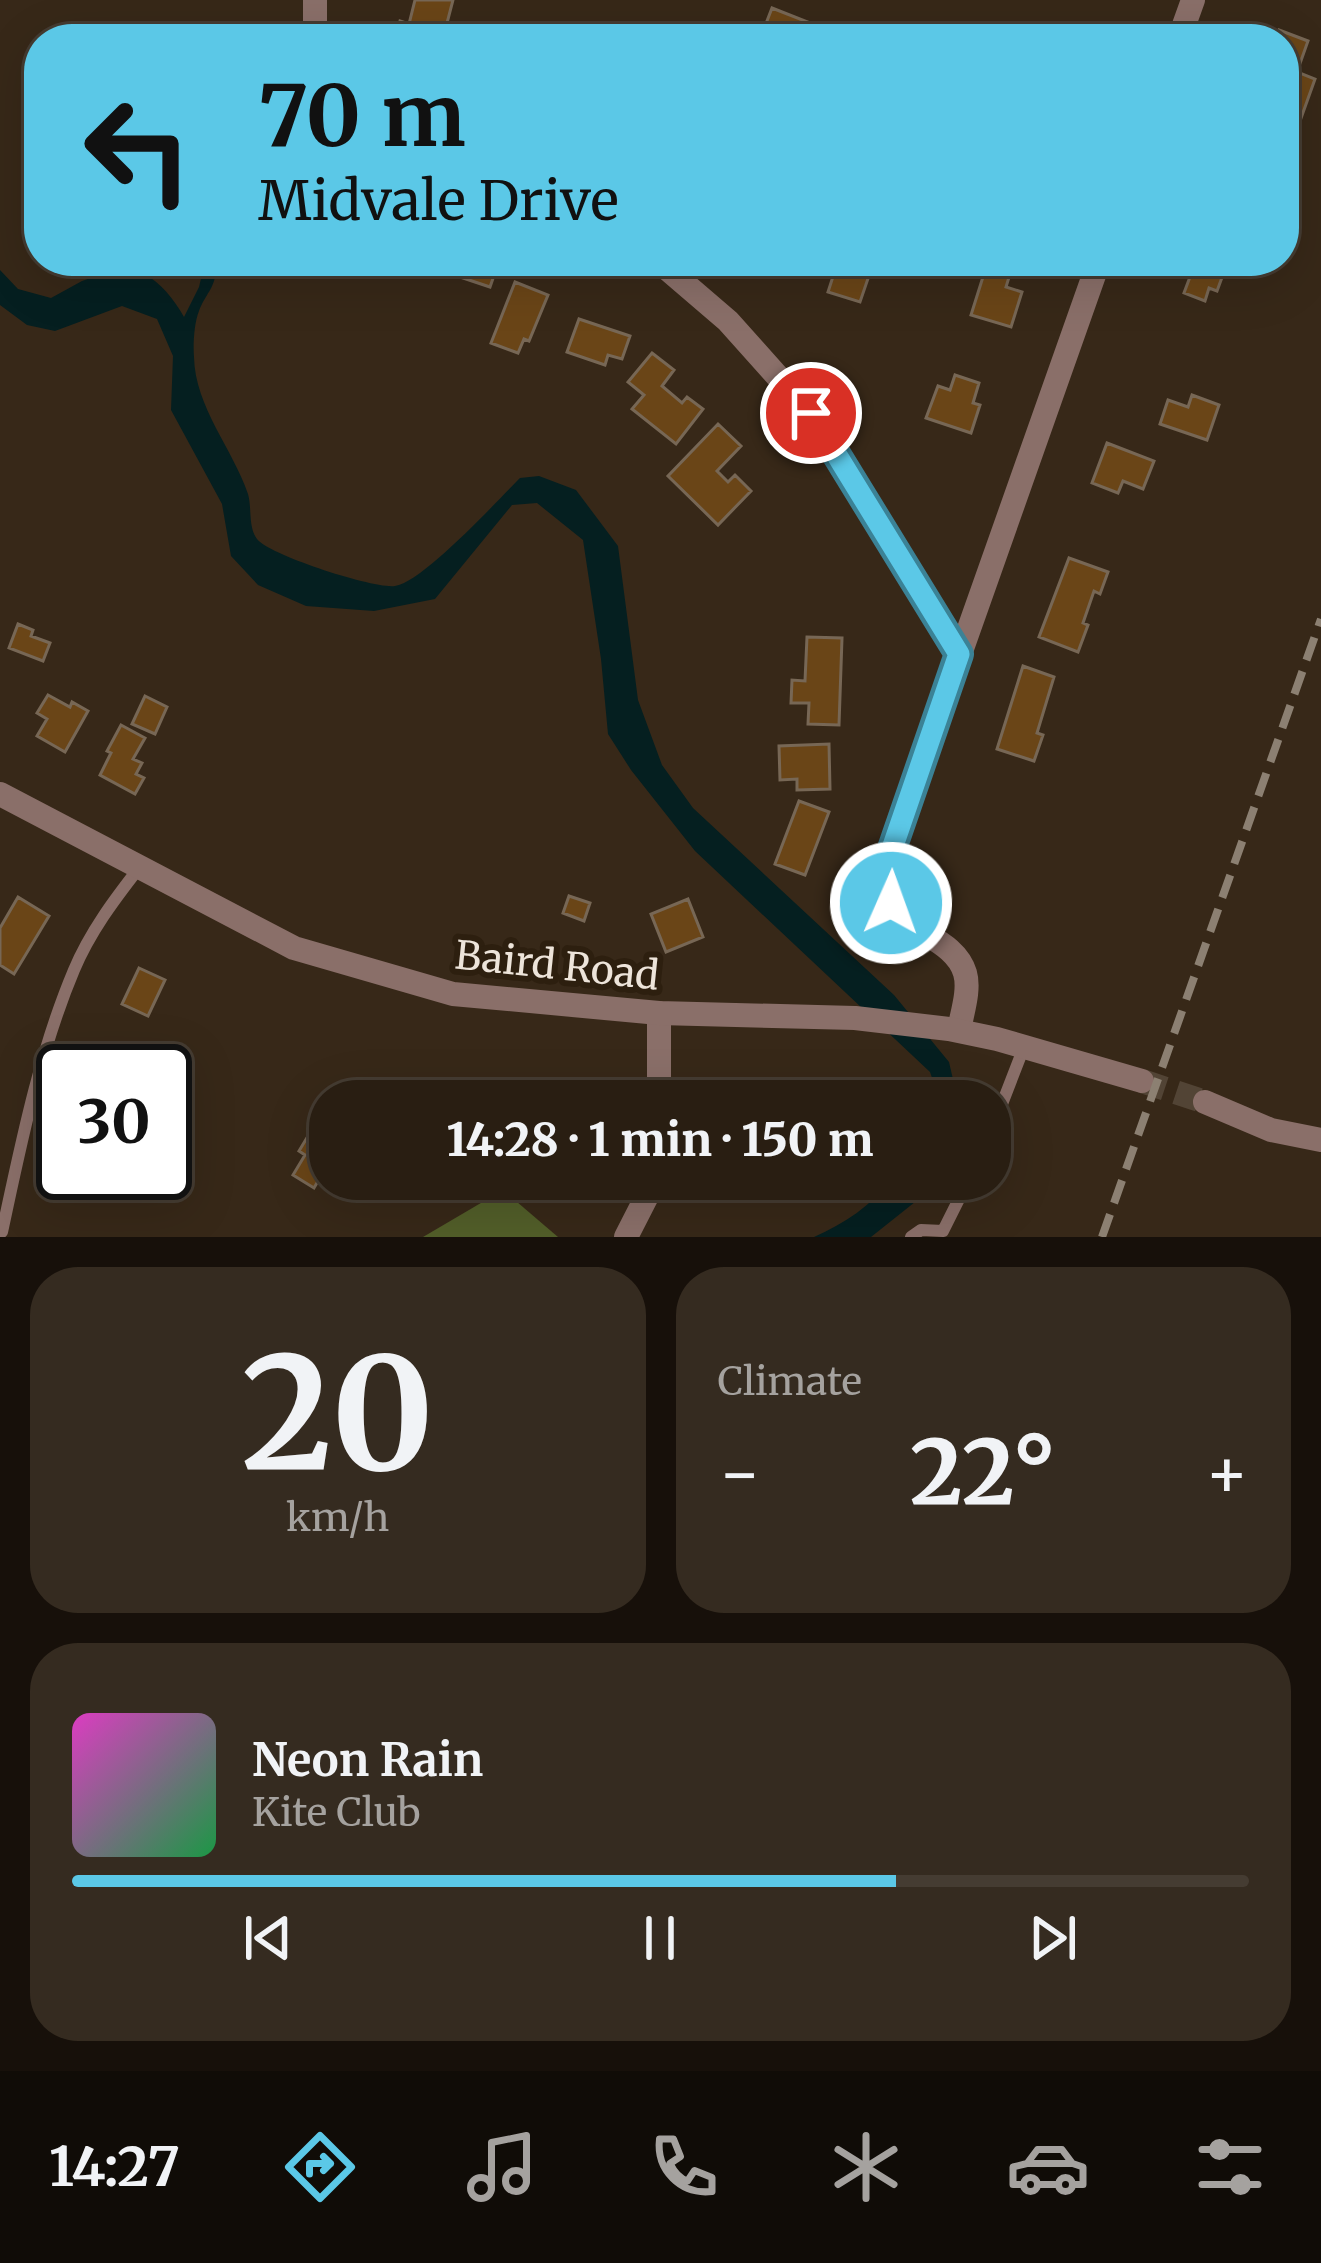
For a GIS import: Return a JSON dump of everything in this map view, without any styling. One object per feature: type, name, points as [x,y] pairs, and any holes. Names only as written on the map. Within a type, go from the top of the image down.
[{"type":"street","points":[[675,276],[728,322],[811,413],[959,654]]},
{"type":"street","points":[[954,1030],[966,991],[964,970],[944,945],[911,925],[891,903],[884,872],[1095,276]]},
{"type":"street","name":"Baird Road","points":[[0,794],[294,948],[416,985],[454,994],[658,1013],[855,1018],[954,1030],[1142,1081]]},
{"type":"street","points":[[658,1013],[659,1080]]},
{"type":"street","points":[[1205,1102],[1321,1157]]},
{"type":"street","points":[[1271,1130],[1321,1140]]},
{"type":"street","points":[[626,1237],[646,1200]]},
{"type":"lane","points":[[2,1232],[49,1042],[75,968],[104,914],[139,868]]},
{"type":"lane","points":[[1011,1080],[1024,1046]]},
{"type":"lane","points":[[911,1237],[921,1230],[944,1231],[959,1200]]},
{"type":"green space","points":[[486,1200],[515,1200],[558,1237],[423,1237]]},
{"type":"water","points":[[0,270],[18,289],[51,298],[96,276],[147,276],[184,317],[202,276],[214,276],[195,328],[201,393],[248,494],[254,534],[266,546],[300,562],[395,586],[441,556],[520,478],[539,476],[576,490],[618,546],[638,700],[662,765],[693,808],[894,995],[949,1062],[953,1080],[933,1080],[930,1072],[695,851],[631,770],[608,734],[583,540],[537,503],[512,505],[435,599],[374,611],[306,606],[258,585],[231,556],[222,504],[171,410],[173,356],[157,319],[122,306],[55,331],[27,325],[0,305]]},
{"type":"water","points":[[872,1200],[916,1200],[871,1237],[814,1237]]},
{"type":"building","points":[[415,0],[453,0],[447,24],[409,24]]},
{"type":"building","points":[[772,8],[813,24],[766,24]]},
{"type":"building","points":[[1299,38],[1308,41],[1299,66]]},
{"type":"building","points":[[1299,73],[1315,79],[1299,121]]},
{"type":"building","points":[[457,276],[494,276],[490,287]]},
{"type":"building","points":[[833,276],[869,276],[860,302],[828,292]]},
{"type":"building","points":[[983,276],[1009,276],[1006,287],[1022,292],[1011,327],[971,315]]},
{"type":"building","points":[[1190,276],[1222,276],[1217,291],[1209,288],[1205,301],[1184,293]]},
{"type":"building","points":[[515,282],[548,295],[529,341],[524,339],[518,353],[491,343]]},
{"type":"building","points":[[579,319],[630,336],[622,359],[608,355],[605,365],[567,352]]},
{"type":"building","points":[[652,353],[674,370],[662,386],[682,403],[687,397],[703,409],[676,444],[632,409],[644,395],[628,382]]},
{"type":"building","points":[[955,375],[979,383],[973,403],[980,405],[971,433],[926,418],[938,386],[950,390]]},
{"type":"building","points":[[1192,395],[1219,405],[1207,440],[1160,424],[1168,400],[1188,407]]},
{"type":"building","points":[[718,424],[741,446],[717,471],[728,482],[735,475],[751,491],[718,525],[668,476]]},
{"type":"building","points":[[1107,443],[1154,461],[1143,489],[1123,481],[1118,493],[1092,483]]},
{"type":"building","points":[[1069,558],[1108,572],[1100,594],[1094,591],[1078,652],[1039,637]]},
{"type":"building","points":[[18,624],[33,630],[31,636],[50,643],[43,661],[9,648]]},
{"type":"building","points":[[807,637],[842,638],[839,725],[808,724],[809,703],[791,703],[792,680],[805,681]]},
{"type":"building","points":[[1023,666],[1054,677],[1034,761],[997,749]]},
{"type":"building","points":[[48,695],[88,711],[65,752],[37,736],[47,719],[37,713]]},
{"type":"building","points":[[145,696],[167,707],[155,734],[132,724]]},
{"type":"building","points":[[121,725],[145,738],[133,759],[142,763],[136,774],[144,778],[135,794],[100,775]]},
{"type":"building","points":[[829,744],[830,789],[797,790],[797,779],[780,780],[779,746]]},
{"type":"building","points":[[799,801],[829,812],[805,875],[775,864]]},
{"type":"building","points":[[569,896],[590,903],[584,921],[563,913]]},
{"type":"building","points":[[18,897],[49,916],[14,974],[0,965],[0,928]]},
{"type":"building","points":[[688,899],[703,937],[666,952],[651,914]]},
{"type":"building","points":[[139,968],[165,980],[148,1016],[122,1004]]},
{"type":"building","points":[[309,1134],[309,1185],[293,1175],[305,1155],[299,1151]]},
{"type":"tunnel","points":[[1142,1081],[1205,1102]]},
{"type":"railway","points":[[1102,1237],[1321,619]]},
{"type":"route","points":[[811,413],[959,654],[884,872],[891,903]]}]
